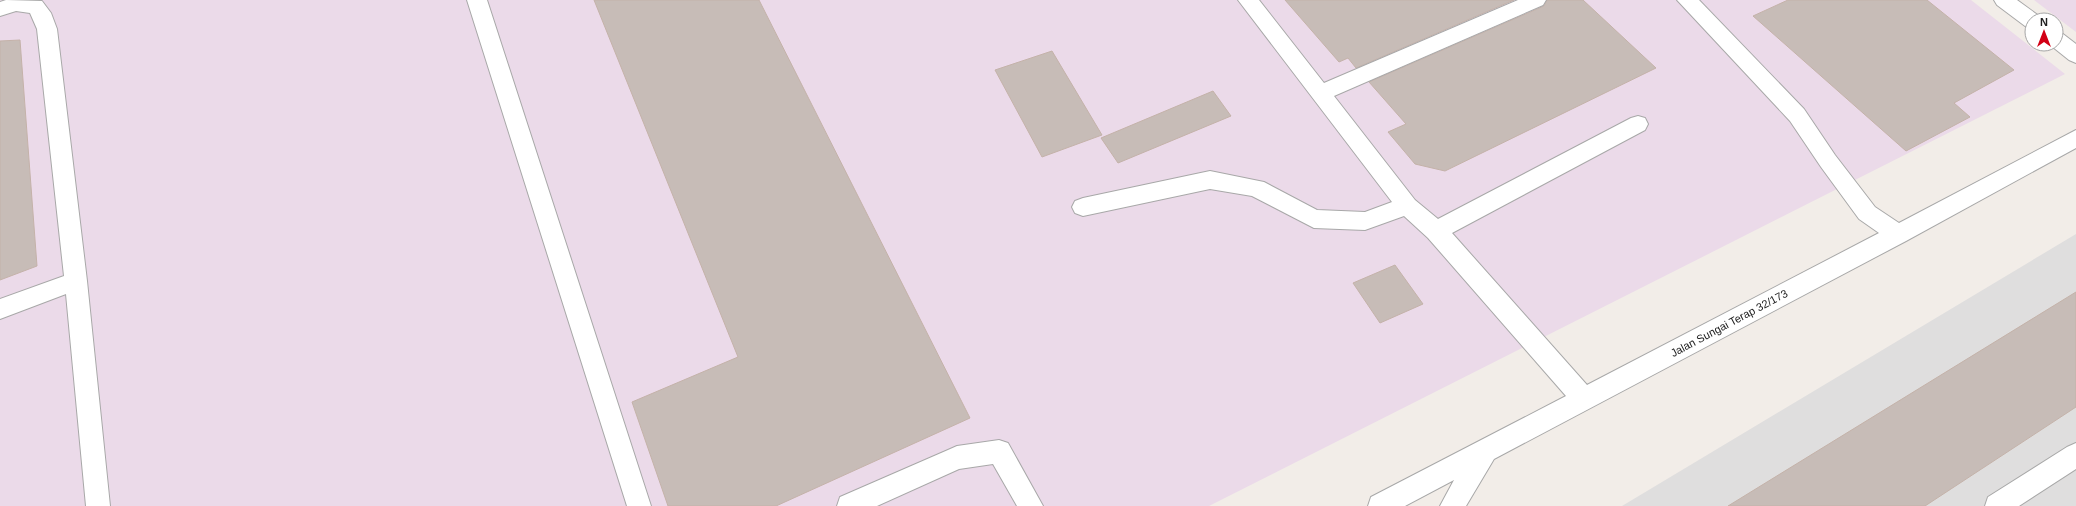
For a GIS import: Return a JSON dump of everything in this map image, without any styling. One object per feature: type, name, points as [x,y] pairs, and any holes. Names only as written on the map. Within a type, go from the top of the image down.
[{"type":"street","points":[[477,0],[639,506]]},
{"type":"street","points":[[1248,0],[1408,206],[1436,231],[1584,399]]},
{"type":"street","points":[[1321,93],[1536,0]]},
{"type":"street","points":[[1687,0],[1797,115],[1828,161],[1867,213],[1898,234]]},
{"type":"street","points":[[2004,0],[2024,15]]},
{"type":"street","points":[[0,9],[16,4],[35,6],[41,13],[47,29],[76,282],[98,506]]},
{"type":"street","points":[[2064,45],[2076,54]]},
{"type":"street","points":[[1436,231],[1638,124]]},
{"type":"street","name":"Jalan Sungai Terap 32/173","points":[[1390,503],[1486,450],[1898,234],[2076,138]]},
{"type":"street","points":[[1083,207],[1210,180],[1256,188],[1314,219],[1365,221],[1408,206]]},
{"type":"street","points":[[0,308],[76,282]]},
{"type":"street","points":[[1452,506],[1486,450]]},
{"type":"street","points":[[849,506],[957,458],[999,451],[1031,506]]},
{"type":"street","points":[[1996,506],[2076,455]]},
{"type":"shaded area","points":[[0,0],[1971,0],[2024,42],[2024,52],[2037,52],[2065,74],[1209,506],[0,506]]},
{"type":"shaded area","points":[[2034,0],[2076,0],[2076,32],[2064,23],[2064,12],[2050,12]]},
{"type":"shaded area","points":[[2076,234],[2076,506],[1622,506]]},
{"type":"building","points":[[594,0],[759,0],[970,418],[776,506],[668,506],[632,402],[738,357]]},
{"type":"building","points":[[1285,0],[1514,0],[1356,68],[1348,58],[1339,62]]},
{"type":"building","points":[[1547,0],[1583,0],[1656,68],[1445,171],[1415,164],[1388,132],[1406,124],[1369,82],[1544,6]]},
{"type":"building","points":[[1788,0],[1927,0],[2014,70],[1954,103],[1970,117],[1906,151],[1753,16]]},
{"type":"building","points":[[20,40],[37,266],[0,280],[0,41]]},
{"type":"building","points":[[1052,51],[1102,135],[1042,157],[995,70]]},
{"type":"building","points":[[1213,91],[1231,116],[1118,163],[1101,138]]},
{"type":"building","points":[[1395,265],[1423,304],[1380,323],[1353,283]]},
{"type":"building","points":[[2076,292],[2076,407],[1925,506],[1728,506]]}]
